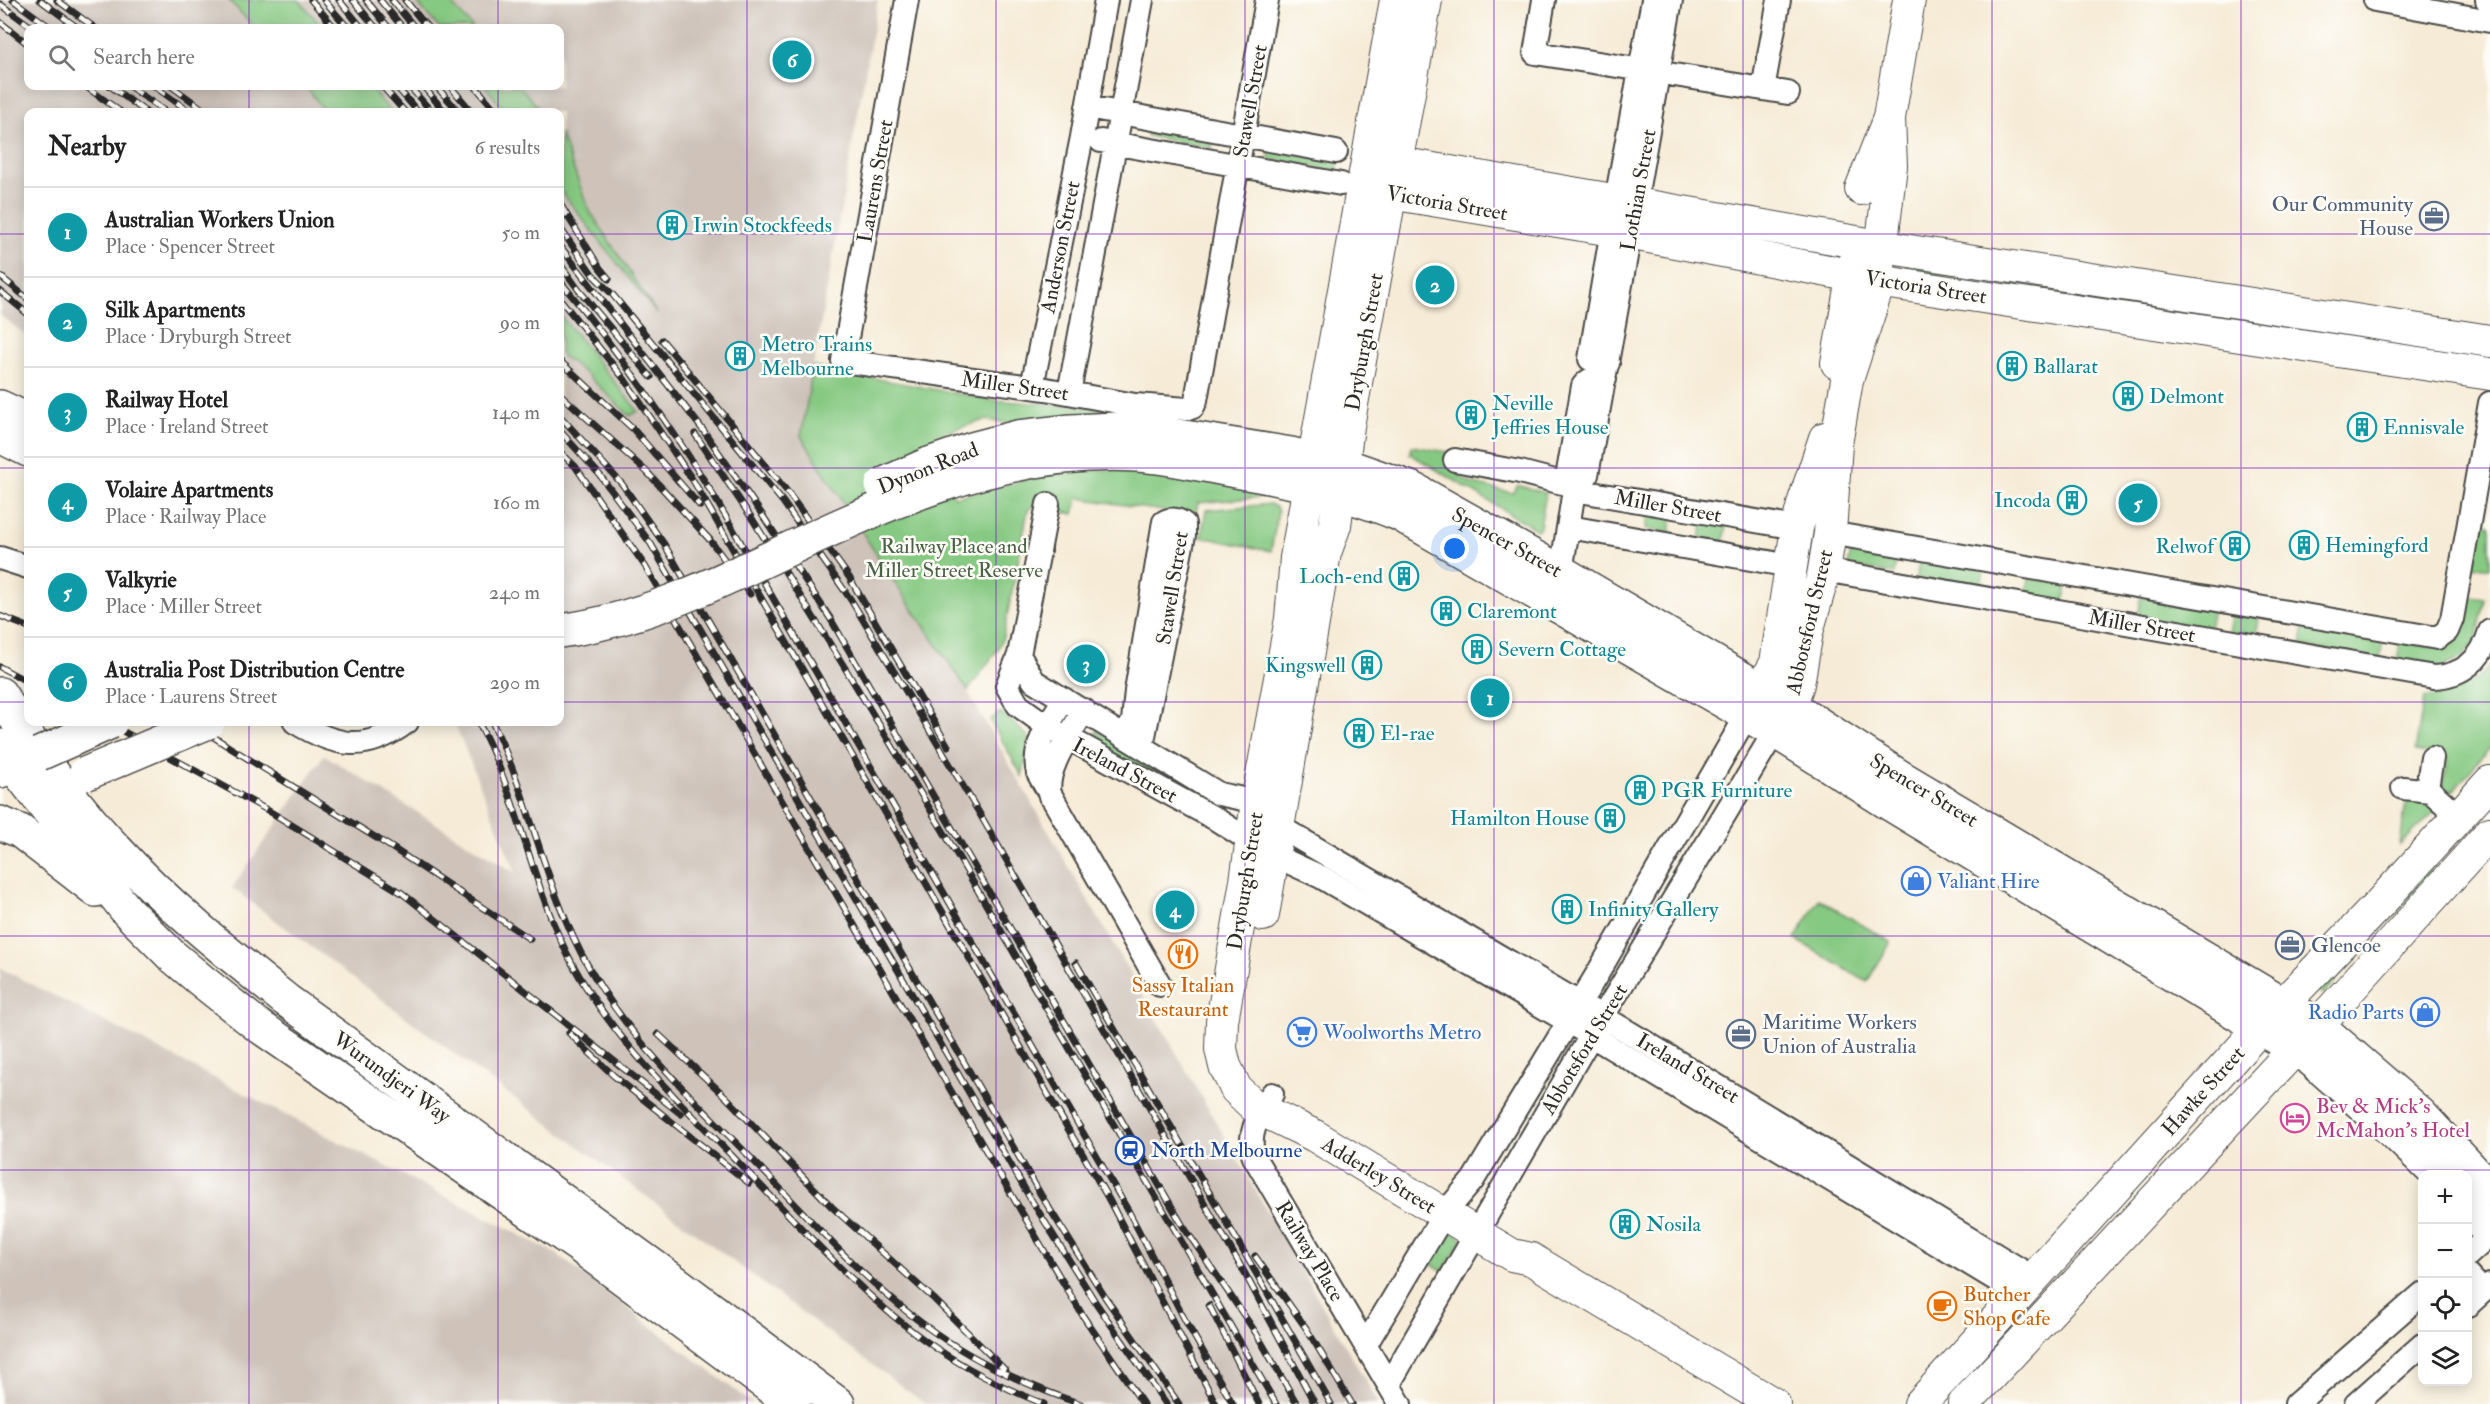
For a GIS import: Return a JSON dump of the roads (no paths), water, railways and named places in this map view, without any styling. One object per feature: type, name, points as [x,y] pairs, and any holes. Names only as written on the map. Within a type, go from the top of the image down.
[{"type":"main road","points":[[0,407],[24,418]]},
{"type":"main road","points":[[0,436],[24,448]]},
{"type":"main road","name":"Dynon Road","points":[[564,607],[630,595],[936,474],[1029,461],[1105,454],[1167,458],[1327,476]]},
{"type":"main road","name":"Dynon Road","points":[[569,630],[644,612],[702,590],[849,521],[936,474]]},
{"type":"main road","name":"Spencer Street","points":[[1327,476],[1413,489],[1561,572],[1642,636]]},
{"type":"main road","name":"Spencer Street","points":[[1327,476],[1642,636],[2272,1016],[2316,1024],[2420,1114],[2490,1188]]},
{"type":"main road","name":"Wurundjeri Way","points":[[0,694],[13,759],[120,854],[180,913],[286,1000],[678,1284],[838,1404]]},
{"type":"main road","points":[[13,759],[100,726]]},
{"type":"main road","points":[[0,812],[48,789],[198,726]]},
{"type":"main road","name":"Wurundjeri Way","points":[[48,789],[142,927],[171,955],[256,1024],[582,1248],[793,1404]]},
{"type":"main road","points":[[0,823],[20,831],[142,927]]},
{"type":"main road","name":"Spencer Street","points":[[2272,1016],[2294,1048],[2312,1060],[2434,1170]]},
{"type":"main road","points":[[2472,1212],[2490,1234]]},
{"type":"street","name":"Laurens Street","points":[[843,361],[907,0]]},
{"type":"street","name":"Anderson Street","points":[[1032,387],[1082,137],[1106,0]]},
{"type":"street","name":"Anderson Street","points":[[1070,393],[1142,0]]},
{"type":"street","name":"Stawell Street","points":[[1187,409],[1193,407],[1196,400],[1267,0]]},
{"type":"street","name":"Dryburgh Street","points":[[1383,160],[1396,0]]},
{"type":"street","name":"Dryburgh Street","points":[[1241,1078],[1240,1036],[1248,933],[1268,841],[1307,582],[1325,553],[1335,525],[1327,476],[1365,189],[1383,160],[1426,0]]},
{"type":"street","points":[[1544,0],[1535,53],[1788,93]]},
{"type":"street","name":"Lothian Street","points":[[1649,72],[1653,0]]},
{"type":"street","name":"Lothian Street","points":[[1561,572],[1574,488],[1568,472],[1583,386],[1601,367],[1623,217],[1649,72],[1671,0]]},
{"type":"street","points":[[1763,89],[1779,0]]},
{"type":"street","name":"Abbotsford Street","points":[[1861,189],[1889,118],[1909,0]]},
{"type":"street","points":[[2375,0],[2490,21]]},
{"type":"street","points":[[1095,60],[1130,67]]},
{"type":"street","points":[[1087,107],[1336,152]]},
{"type":"street","name":"Abbotsford Street","points":[[1366,1344],[1447,1208],[1473,1180],[1573,1012],[1768,711],[1798,684],[1797,620],[1791,566],[1797,528],[1837,406],[1865,278],[1869,245],[1892,160],[1889,118]]},
{"type":"street","name":"Victoria Street","points":[[1082,137],[1365,189],[1623,217],[1738,222],[1869,245],[2490,341]]},
{"type":"street","name":"Victoria Street","points":[[1383,160],[1623,217],[1733,253],[1865,278],[2490,374]]},
{"type":"street","points":[[1733,253],[1738,222]]},
{"type":"street","points":[[2087,312],[2092,280]]},
{"type":"street","points":[[2279,341],[2283,309]]},
{"type":"street","points":[[1046,321],[1083,328]]},
{"type":"street","name":"Miller Street","points":[[843,361],[1032,387],[1135,405],[1187,409]]},
{"type":"street","points":[[2488,429],[2490,403]]},
{"type":"street","name":"Abbotsford Street","points":[[1797,620],[1824,570],[1830,534],[1837,406]]},
{"type":"street","name":"Miller Street","points":[[1830,534],[2431,638],[2444,634],[2452,619],[2488,429]]},
{"type":"street","name":"Miller Street","points":[[1455,460],[1520,472],[1574,488],[1797,528]]},
{"type":"street","points":[[1019,655],[1048,504]]},
{"type":"street","name":"Stawell Street","points":[[1178,520],[1184,524],[1184,535],[1134,741],[1136,691],[1163,527],[1164,522],[1178,520]]},
{"type":"street","name":"Miller Street","points":[[1569,527],[1791,566]]},
{"type":"street","points":[[0,558],[24,566]]},
{"type":"street","name":"Miller Street","points":[[1824,570],[2441,677],[2460,671],[2479,655],[2490,631]]},
{"type":"street","name":"Ireland Street","points":[[1019,655],[1007,686],[1018,705],[1048,727],[1214,818],[1268,841],[1573,1012],[2027,1286]]},
{"type":"street","name":"Ireland Street","points":[[1019,655],[1034,681],[1219,794],[1257,802]]},
{"type":"street","name":"Dryburgh Street","points":[[1268,841],[1257,802],[1291,680]]},
{"type":"street","points":[[1064,699],[1037,752],[1036,766],[1040,780],[1160,985]]},
{"type":"street","points":[[1050,796],[1051,772],[1084,710]]},
{"type":"street","name":"Abbotsford Street","points":[[1395,1394],[1480,1228],[1597,1027],[1768,711]]},
{"type":"street","points":[[302,726],[317,735],[345,743],[360,743],[376,739],[400,726]]},
{"type":"street","points":[[2432,758],[2427,788],[2459,817]]},
{"type":"street","name":"Hawke Street","points":[[1920,1404],[2272,1016],[2490,782]]},
{"type":"street","points":[[2403,788],[2431,791]]},
{"type":"street","name":"Hawke Street","points":[[1964,1404],[2490,833]]},
{"type":"street","points":[[2424,855],[2450,878]]},
{"type":"street","name":"Adderley Street","points":[[1241,1078],[1256,1083],[1267,1102],[1480,1228],[1518,1243],[1531,1259],[1774,1404]]},
{"type":"street","name":"Railway Place","points":[[1267,1102],[1251,1136],[1254,1157],[1395,1394]]},
{"type":"street","points":[[2181,1116],[2208,1141]]},
{"type":"street","points":[[2472,1251],[2490,1234]]},
{"type":"street","points":[[2470,1278],[2480,1294]]},
{"type":"street","points":[[2027,1286],[2059,1302]]},
{"type":"street","points":[[2296,1404],[2418,1297]]},
{"type":"street","points":[[2355,1404],[2418,1349]]},
{"type":"railway","points":[[13,0],[46,24]]},
{"type":"railway","points":[[40,0],[73,24]]},
{"type":"railway","points":[[57,0],[90,24]]},
{"type":"railway","points":[[311,0],[332,24]]},
{"type":"railway","points":[[324,0],[345,24]]},
{"type":"railway","points":[[339,0],[359,24]]},
{"type":"railway","points":[[353,0],[373,24]]},
{"type":"railway","points":[[366,0],[386,24]]},
{"type":"railway","points":[[380,0],[400,24]]},
{"type":"railway","points":[[392,0],[412,24]]},
{"type":"railway","points":[[405,0],[425,24]]},
{"type":"railway","points":[[0,4],[28,24]]},
{"type":"railway","points":[[0,22],[24,41]]},
{"type":"railway","points":[[91,90],[115,108]]},
{"type":"railway","points":[[116,90],[140,108]]},
{"type":"railway","points":[[135,90],[160,108]]},
{"type":"railway","points":[[160,90],[184,108]]},
{"type":"railway","points":[[177,90],[201,108]]},
{"type":"railway","points":[[386,90],[401,108]]},
{"type":"railway","points":[[399,90],[415,108]]},
{"type":"railway","points":[[413,90],[428,108]]},
{"type":"railway","points":[[426,90],[442,108]]},
{"type":"railway","points":[[440,90],[455,108]]},
{"type":"railway","points":[[453,90],[469,108]]},
{"type":"railway","points":[[478,90],[494,108]]},
{"type":"railway","points":[[564,210],[609,279]]},
{"type":"railway","points":[[564,234],[593,275],[613,295],[783,502],[851,600],[981,816],[1243,1270],[1315,1404]]},
{"type":"railway","points":[[564,251],[703,430],[830,618],[1183,1226],[1256,1333],[1297,1404]]},
{"type":"railway","points":[[564,270],[651,377]]},
{"type":"railway","points":[[0,276],[24,296]]},
{"type":"railway","points":[[564,286],[641,386],[715,498],[1129,1212],[1186,1322],[1233,1404]]},
{"type":"railway","points":[[0,291],[24,311]]},
{"type":"railway","points":[[564,304],[625,380],[694,482],[1108,1198],[1216,1404]]},
{"type":"railway","points":[[662,340],[786,490],[849,577],[948,746]]},
{"type":"railway","points":[[564,365],[633,429],[700,506]]},
{"type":"railway","points":[[564,398],[647,472],[710,540],[750,594]]},
{"type":"railway","points":[[564,420],[622,484],[664,544],[1041,1195],[1105,1297],[1179,1404]]},
{"type":"railway","points":[[695,434],[753,520],[945,834],[1276,1404]]},
{"type":"railway","points":[[564,435],[599,474],[651,544],[1030,1198],[1096,1303],[1166,1404]]},
{"type":"railway","points":[[564,456],[575,466],[645,566],[1083,1316],[1143,1404]]},
{"type":"railway","points":[[0,616],[24,625]]},
{"type":"railway","points":[[0,667],[24,680]]},
{"type":"railway","points":[[113,726],[269,811],[402,893],[681,1114]]},
{"type":"railway","points":[[197,726],[391,847],[530,939]]},
{"type":"railway","points":[[480,726],[505,782],[546,905],[559,936],[589,992],[626,1043],[825,1253],[897,1319],[966,1367],[1044,1404]]},
{"type":"railway","points":[[494,726],[516,779],[556,896],[581,953],[597,982],[616,1009],[657,1060],[832,1243],[899,1305],[941,1337],[979,1360],[1039,1389],[1081,1404]]},
{"type":"railway","points":[[1076,963],[1274,1304]]},
{"type":"railway","points":[[569,1033],[614,1076],[749,1183]]},
{"type":"railway","points":[[658,1034],[726,1097],[832,1207],[934,1299],[1005,1370]]},
{"type":"railway","points":[[1255,1256],[1306,1328],[1352,1404]]},
{"type":"railway","points":[[1271,1299],[1331,1404]]},
{"type":"railway","points":[[1209,1305],[1259,1404]]},
{"type":"place","name":"Australia Post Distribution Centre","points":[[792,60]]},
{"type":"place","name":"Our Community House","points":[[2434,216]]},
{"type":"place","name":"Irwin Stockfeeds","points":[[672,225]]},
{"type":"place","name":"Silk Apartments","points":[[1435,285]]},
{"type":"place","name":"Metro Trains Melbourne","points":[[740,356]]},
{"type":"place","name":"Ballarat","points":[[2012,366]]},
{"type":"place","name":"Delmont","points":[[2128,396]]},
{"type":"place","name":"Neville Jeffries House","points":[[1471,415]]},
{"type":"place","name":"Ennisvale","points":[[2362,427]]},
{"type":"place","name":"Incoda","points":[[2072,500]]},
{"type":"place","name":"Valkyrie","points":[[2138,503]]},
{"type":"place","name":"Hemingford","points":[[2304,545]]},
{"type":"place","name":"Relwof","points":[[2235,546]]},
{"type":"place","name":"Loch-end","points":[[1404,576]]},
{"type":"place","name":"Claremont","points":[[1446,611]]},
{"type":"place","name":"Severn Cottage","points":[[1477,649]]},
{"type":"place","name":"Railway Hotel","points":[[1086,664]]},
{"type":"place","name":"Kingswell","points":[[1367,665]]},
{"type":"place","name":"Australian Workers Union","points":[[1490,698]]},
{"type":"place","name":"El-rae","points":[[1359,733]]},
{"type":"place","name":"PGR Furniture","points":[[1640,790]]},
{"type":"place","name":"Hamilton House","points":[[1610,818]]},
{"type":"place","name":"Valiant Hire","points":[[1916,881]]},
{"type":"place","name":"Infinity Gallery","points":[[1567,909]]},
{"type":"place","name":"Volaire Apartments","points":[[1175,910]]},
{"type":"place","name":"Glencoe","points":[[2290,945]]},
{"type":"place","name":"Sassy Italian Restaurant","points":[[1183,954]]},
{"type":"place","name":"Radio Parts","points":[[2425,1012]]},
{"type":"place","name":"Woolworths Metro","points":[[1302,1032]]},
{"type":"place","name":"Maritime Workers Union of Australia","points":[[1741,1034]]},
{"type":"place","name":"Bev & Mick's McMahon's Hotel","points":[[2295,1118]]},
{"type":"place","name":"North Melbourne","points":[[1130,1150]]},
{"type":"place","name":"Nosila","points":[[1625,1224]]},
{"type":"place","name":"Butcher Shop Cafe","points":[[1942,1306]]},
{"type":"park label","name":"Railway Place and Miller Street Reserve","points":[[954,558]]}]
